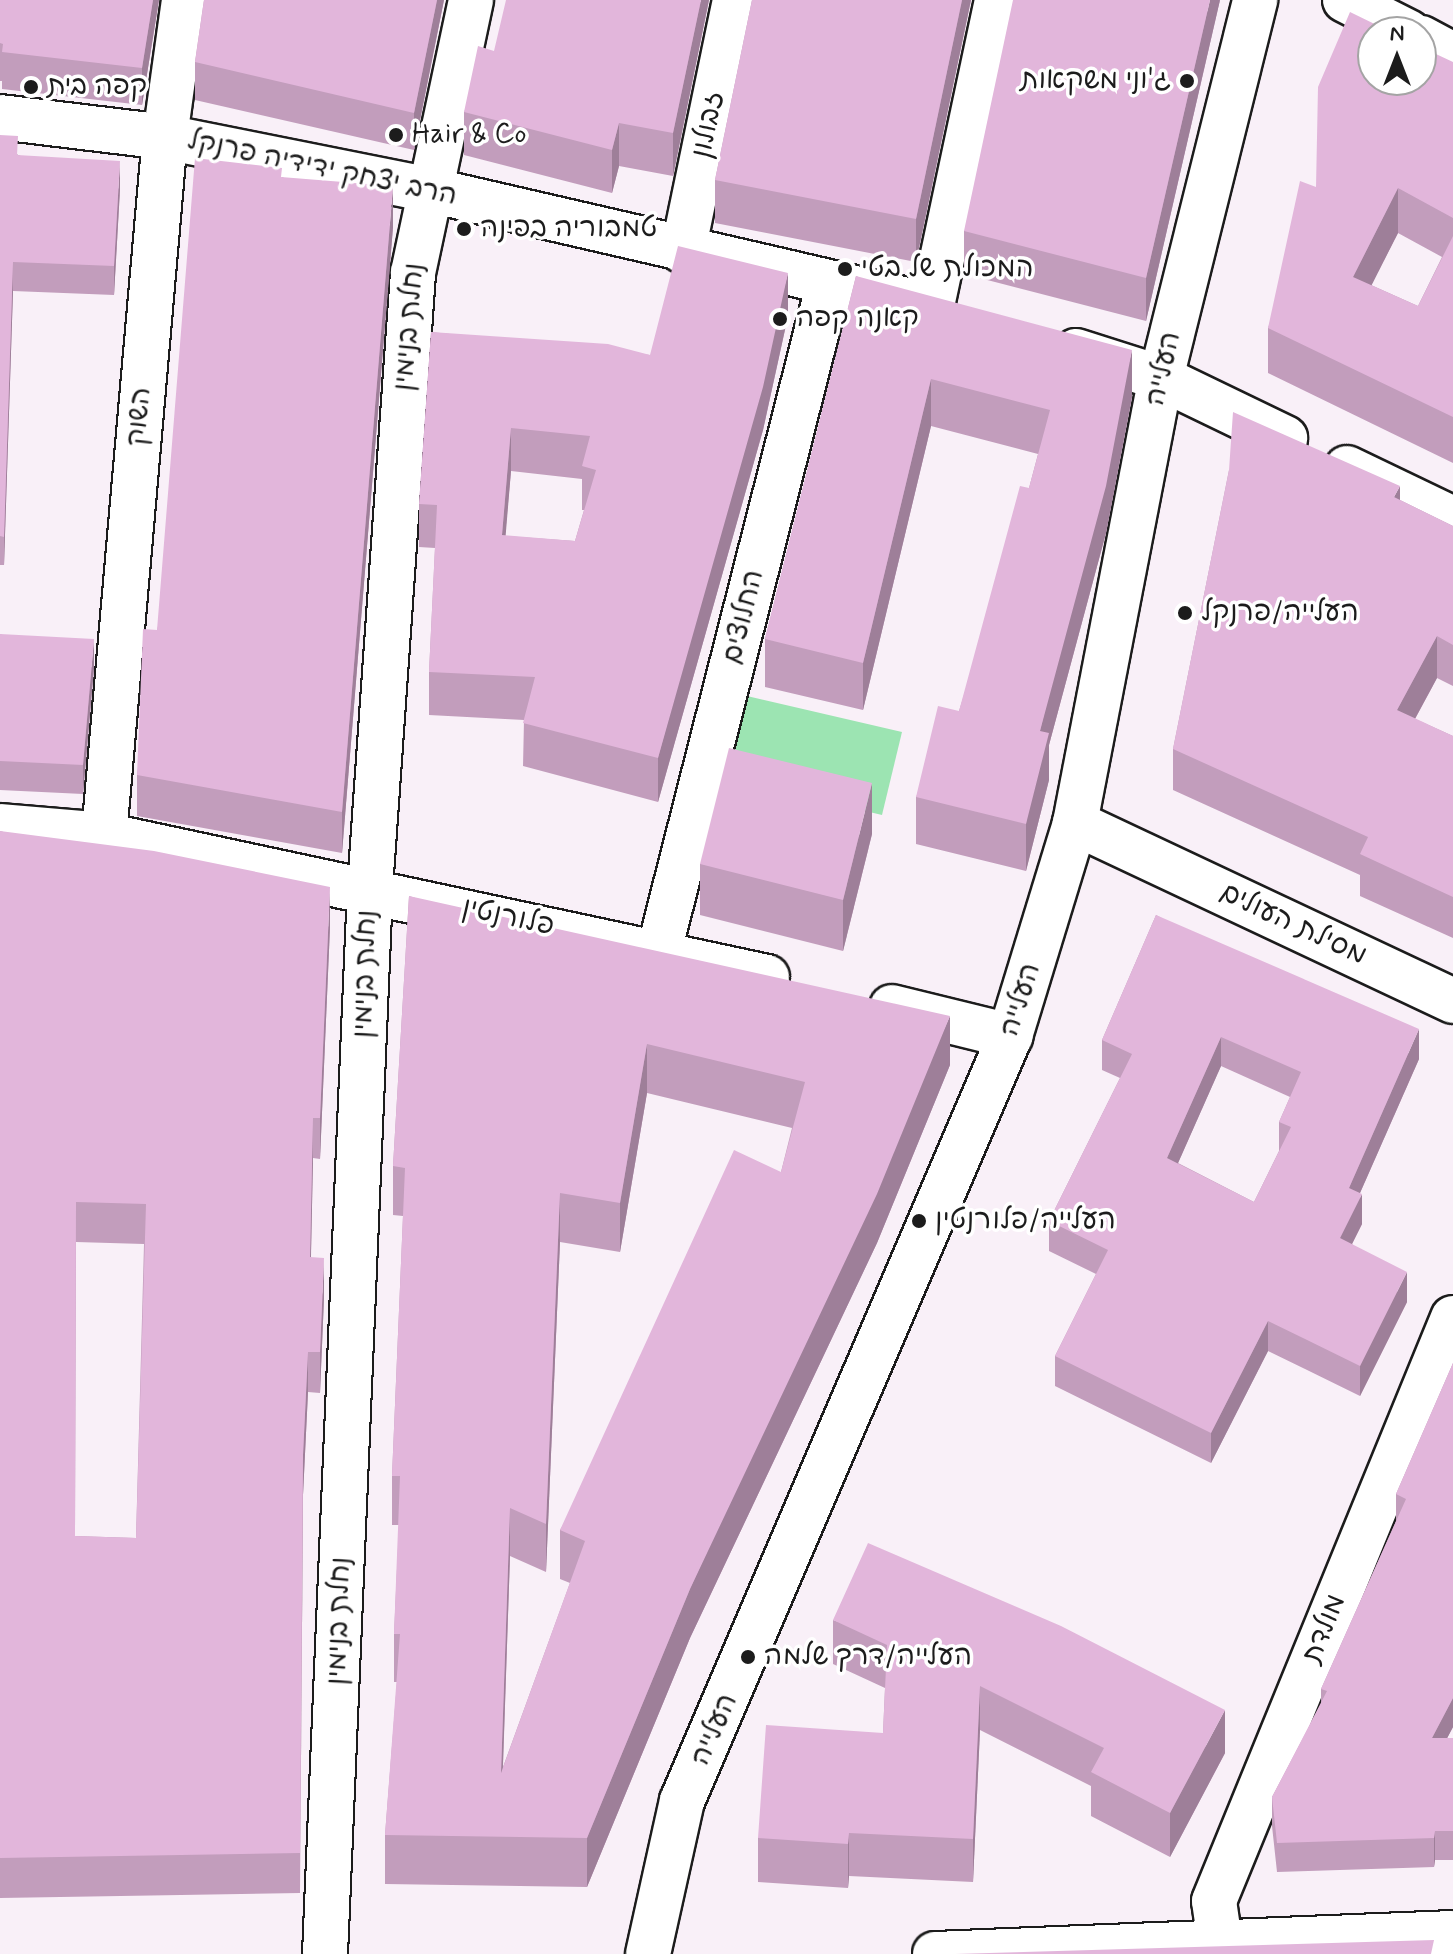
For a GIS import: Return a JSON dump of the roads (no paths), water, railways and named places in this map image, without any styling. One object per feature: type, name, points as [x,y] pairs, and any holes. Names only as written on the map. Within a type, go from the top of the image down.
[{"type":"street","name":"השוק","points":[[104,835],[165,137],[184,0]]},
{"type":"street","name":"נחלת בנימין","points":[[325,1954],[370,888],[413,273],[426,189],[471,0]]},
{"type":"street","name":"זבולון","points":[[683,251],[735,0]]},
{"type":"street","points":[[932,306],[997,0]]},
{"type":"street","name":"העלייה","points":[[648,1954],[682,1801],[1010,1036],[1075,823],[1161,378],[1255,0]]},
{"type":"street","points":[[1345,0],[1376,16]]},
{"type":"street","name":"הרב יצחק ידידיה פרנקל","points":[[0,117],[165,137],[426,189],[683,251],[932,306],[975,319]]},
{"type":"street","name":"החלוצים","points":[[659,951],[829,283]]},
{"type":"street","points":[[1032,337],[1161,378],[1453,519]]},
{"type":"street","name":"מסילת העולים","points":[[1075,823],[1453,1001]]},
{"type":"street","name":"פלורנטין","points":[[0,826],[104,835],[370,888],[812,988]]},
{"type":"street","points":[[857,999],[1010,1036]]},
{"type":"street","name":"מולדת","points":[[1220,1942],[1214,1901],[1453,1318]]},
{"type":"street","points":[[935,1954],[1453,1933]]},
{"type":"place","name":"ג'וני משקאות","points":[[1187,81]]},
{"type":"place","name":"קפה בית","points":[[31,87]]},
{"type":"place","name":"Hair & Co","points":[[396,135]]},
{"type":"place","name":"טמבוריה בפינה","points":[[464,229]]},
{"type":"place","name":"המכולת של בטי","points":[[845,269]]},
{"type":"place","name":"קאנה קפה","points":[[780,319]]},
{"type":"place","name":"העלייה/פרנקל","points":[[1185,613]]},
{"type":"place","name":"העלייה/פלורנטין","points":[[919,1221]]},
{"type":"place","name":"העלייה/דרך שלמה","points":[[748,1657]]}]
